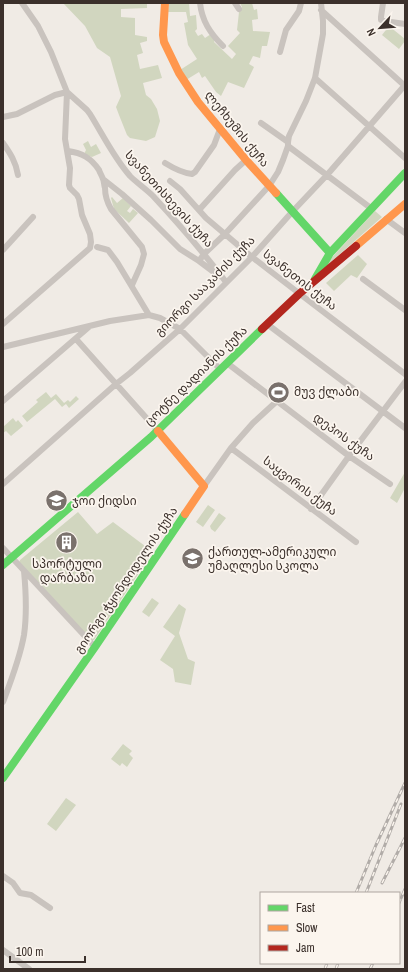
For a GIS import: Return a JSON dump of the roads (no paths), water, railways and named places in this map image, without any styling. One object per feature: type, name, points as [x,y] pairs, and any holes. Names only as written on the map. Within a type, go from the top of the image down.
[{"type":"street","points":[[3,324],[90,248],[91,242],[90,234],[82,215],[79,199],[77,194],[70,188],[69,185],[70,168],[65,139],[68,92],[38,26],[22,3]]},
{"type":"street","name":"ლეჩხუმის ქუჩა","points":[[166,3],[163,35],[164,42],[179,73],[198,102],[246,160],[330,253]]},
{"type":"street","points":[[200,3],[204,21],[216,40],[223,46]]},
{"type":"street","points":[[280,52],[286,30],[300,11],[302,3]]},
{"type":"street","points":[[383,3],[381,20],[405,24]]},
{"type":"street","points":[[199,261],[269,186],[284,160],[289,136],[315,78],[323,34],[321,6]]},
{"type":"street","points":[[321,6],[405,85]]},
{"type":"street","points":[[315,78],[405,158]]},
{"type":"street","name":"გიორგი სააკაძის ქუჩა","points":[[3,484],[180,329],[252,257],[327,175],[405,85]]},
{"type":"street","points":[[3,117],[17,114],[55,95],[68,92]]},
{"type":"street","name":"სვანეთისხევის ქუჩა","points":[[68,92],[90,114],[113,154],[130,176],[152,195],[204,254],[226,282]]},
{"type":"street","points":[[261,123],[372,209]]},
{"type":"street","points":[[165,164],[172,168],[192,174],[214,145],[220,129]]},
{"type":"street","points":[[3,143],[12,155],[18,175]]},
{"type":"street","points":[[68,151],[73,151],[91,159],[104,179],[151,220],[180,249],[199,261],[226,282]]},
{"type":"street","points":[[199,210],[246,160]]},
{"type":"street","points":[[313,282],[330,253],[405,173]]},
{"type":"street","points":[[104,179],[108,204],[142,247],[144,254],[132,285]]},
{"type":"street","name":"სვანეთის ქუჩა","points":[[170,181],[180,189],[206,218],[252,257],[405,374]]},
{"type":"street","name":"ცოტნე დადიანის ქუჩა","points":[[3,565],[158,431],[299,294],[405,204]]},
{"type":"street","points":[[3,250],[33,217]]},
{"type":"street","points":[[386,219],[405,233]]},
{"type":"street","points":[[97,246],[108,250],[132,285],[149,315]]},
{"type":"street","points":[[363,279],[405,310]]},
{"type":"street","points":[[3,346],[91,325],[149,315],[160,318],[180,329],[221,370]]},
{"type":"street","points":[[267,324],[405,428]]},
{"type":"street","points":[[3,401],[91,325]]},
{"type":"street","points":[[76,339],[158,431],[204,486]]},
{"type":"street","name":"დეპოს ქუჩა","points":[[227,363],[349,456],[390,484]]},
{"type":"street","points":[[312,509],[349,456],[405,382]]},
{"type":"street","name":"გიორგი ჭყონდიდელის ქუჩა","points":[[3,778],[95,647],[204,486],[232,448],[253,423],[277,401]]},
{"type":"street","name":"საყვირის ქუჩა","points":[[232,448],[356,542]]},
{"type":"street","points":[[3,548],[95,647]]},
{"type":"street","points":[[3,702],[15,669],[24,635],[26,596],[24,571]]},
{"type":"street","points":[[3,876],[13,883],[20,893],[31,895],[50,908]]},
{"type":"street","points":[[3,950],[29,969]]},
{"type":"railway","points":[[356,892],[376,845],[405,783]]},
{"type":"railway","points":[[366,892],[401,804]]},
{"type":"railway","points":[[382,883],[405,838]]},
{"type":"railway","points":[[400,901],[405,889]]},
{"type":"railway","points":[[325,969],[327,964]]},
{"type":"railway","points":[[336,969],[338,964]]},
{"type":"railway","points":[[370,969],[372,964]]},
{"type":"place","name":"მუვ ქლაბი","points":[[279,392]]},
{"type":"place","name":"ჯოი ქიდსი","points":[[56,501]]},
{"type":"place","name":"სპორტული დარბაზი","points":[[67,543]]},
{"type":"place","name":"ქართულ-ამერიკული უმაღლესი სკოლა","points":[[192,559]]}]
